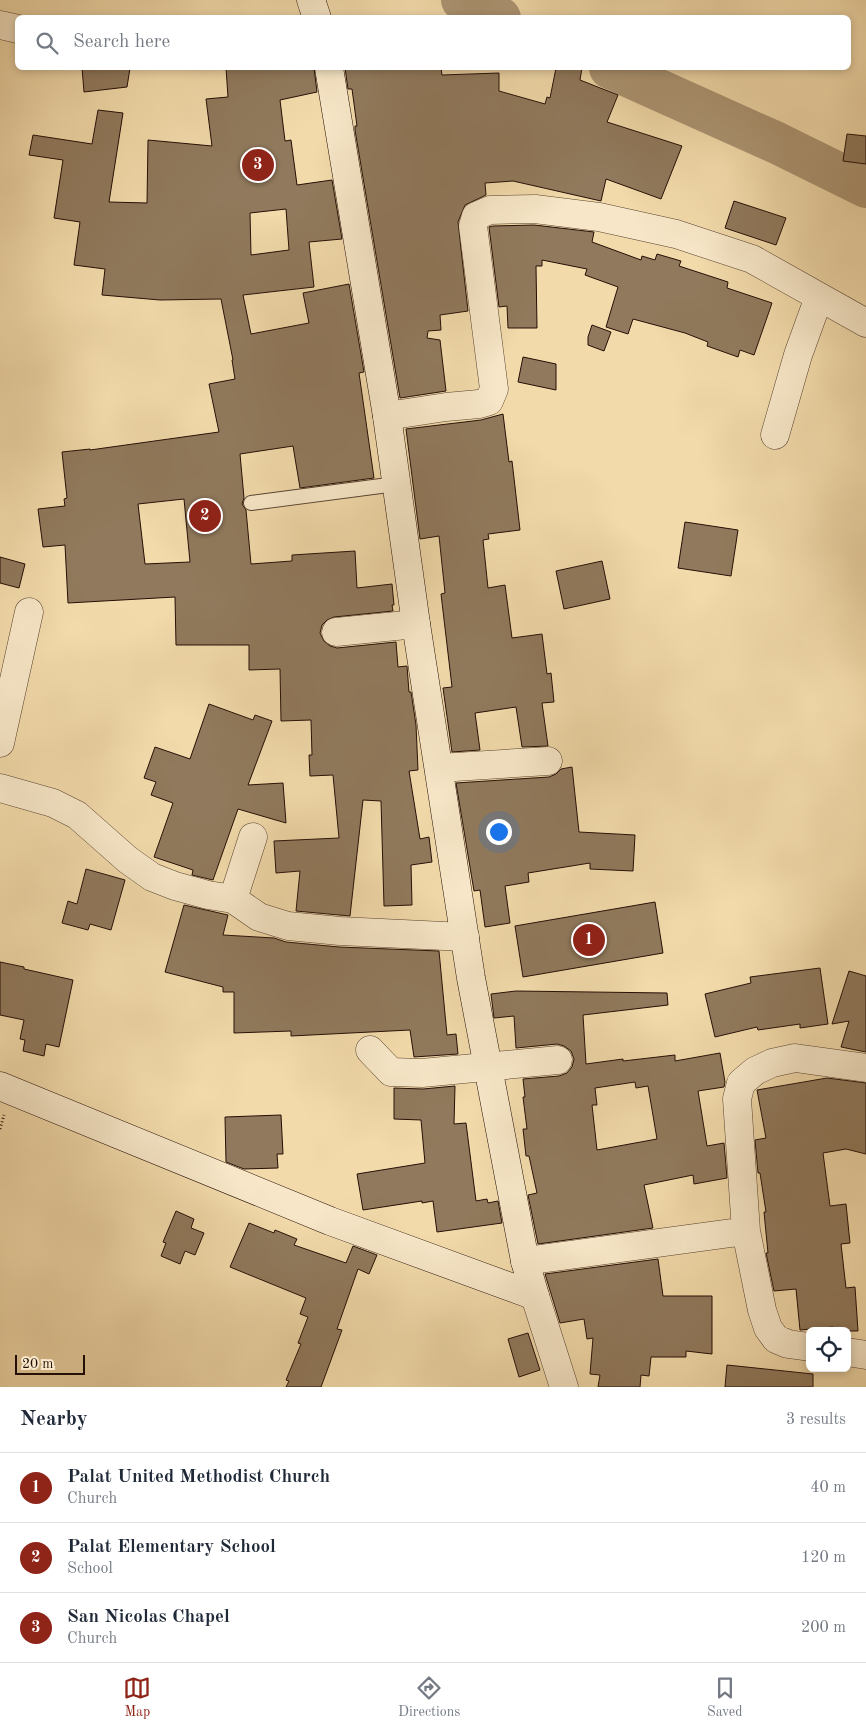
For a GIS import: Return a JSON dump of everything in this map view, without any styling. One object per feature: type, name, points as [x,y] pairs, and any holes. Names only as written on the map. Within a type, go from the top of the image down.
[{"type":"street","points":[[311,0],[316,15]]},
{"type":"street","points":[[0,25],[15,28]]},
{"type":"street","points":[[329,70],[387,416],[416,624],[487,1067],[525,1262],[564,1387]]},
{"type":"street","points":[[387,416],[479,404],[489,400],[494,390],[473,226],[476,216],[490,210],[535,209],[590,216],[676,234],[752,259],[866,324]]},
{"type":"street","points":[[775,435],[798,355],[819,297]]},
{"type":"street","points":[[0,743],[29,612]]},
{"type":"street","points":[[336,632],[416,624]]},
{"type":"street","points":[[439,768],[548,761]]},
{"type":"street","points":[[0,788],[54,802],[77,815],[128,860],[152,877],[208,896],[233,899],[259,917],[288,926],[340,931],[465,937]]},
{"type":"street","points":[[233,899],[253,837]]},
{"type":"street","points":[[370,1050],[391,1072],[422,1072],[558,1060]]},
{"type":"street","points":[[806,1346],[788,1344],[776,1338],[768,1328],[762,1310],[746,1231],[737,1099],[741,1083],[755,1071],[772,1063],[795,1058],[866,1068]]},
{"type":"street","points":[[0,1086],[330,1221],[535,1296]]},
{"type":"street","points":[[525,1262],[746,1231]]},
{"type":"street","points":[[851,1353],[866,1355]]},
{"type":"lane","points":[[251,503],[396,484]]},
{"type":"building","points":[[82,70],[130,70],[127,87],[84,92]]},
{"type":"building","points":[[226,70],[314,70],[317,92],[280,100],[285,141],[291,140],[297,185],[332,180],[342,239],[309,242],[314,287],[243,295],[251,334],[309,323],[303,293],[349,284],[364,372],[359,373],[374,478],[300,488],[293,446],[240,454],[244,498],[242,504],[246,510],[251,564],[292,561],[292,555],[355,551],[357,588],[392,584],[393,611],[334,617],[322,625],[320,633],[324,641],[330,646],[337,648],[396,642],[398,667],[407,666],[409,692],[411,692],[416,725],[418,770],[409,771],[420,839],[429,837],[432,862],[411,865],[412,905],[384,906],[381,801],[363,800],[350,916],[296,911],[300,871],[276,873],[274,841],[339,838],[333,775],[310,776],[309,755],[312,755],[311,720],[281,721],[280,669],[249,670],[249,645],[176,645],[175,597],[68,603],[65,545],[43,547],[38,509],[65,506],[64,499],[67,498],[62,452],[90,450],[219,432],[209,384],[235,379],[221,299],[160,300],[102,295],[105,269],[74,265],[80,222],[54,218],[63,160],[29,155],[33,135],[92,144],[98,110],[123,113],[109,202],[147,203],[148,140],[212,146],[206,99],[228,97]],"holes":[[[286,209],[289,250],[251,255],[250,213]],[[184,499],[190,562],[145,564],[138,504]]]},
{"type":"building","points":[[345,70],[441,70],[442,75],[499,73],[499,91],[545,104],[547,97],[550,98],[556,70],[582,70],[580,80],[618,95],[607,122],[682,146],[661,199],[606,179],[601,201],[513,181],[485,183],[486,195],[465,205],[458,222],[468,311],[440,315],[441,330],[428,331],[427,338],[440,340],[446,391],[400,398],[355,130],[355,126],[357,126],[352,89],[348,89]]},
{"type":"building","points":[[847,134],[866,136],[866,164],[843,161]]},
{"type":"building","points":[[734,201],[786,218],[776,245],[725,228]]},
{"type":"building","points":[[534,225],[594,232],[592,242],[641,260],[642,256],[655,260],[657,254],[681,261],[679,266],[728,282],[727,288],[772,303],[754,355],[740,350],[738,357],[707,346],[708,342],[685,333],[633,319],[628,334],[606,327],[618,287],[585,275],[587,269],[542,260],[542,266],[536,266],[537,328],[508,328],[507,306],[499,307],[489,227]]},
{"type":"building","points":[[592,325],[611,332],[604,351],[588,345],[588,337]]},
{"type":"building","points":[[523,357],[556,364],[556,390],[518,382]]},
{"type":"building","points":[[503,414],[509,462],[512,461],[520,530],[488,534],[489,539],[483,540],[488,588],[505,585],[512,638],[542,634],[547,674],[551,673],[554,702],[542,703],[548,746],[522,747],[516,707],[475,713],[480,750],[452,752],[443,688],[452,687],[441,594],[445,593],[439,536],[420,539],[406,429],[481,420]]},
{"type":"building","points":[[685,522],[738,530],[731,576],[678,568]]},
{"type":"building","points":[[0,557],[25,564],[19,588],[0,583]]},
{"type":"building","points":[[602,561],[610,599],[564,609],[556,571]]},
{"type":"building","points":[[209,704],[253,720],[255,715],[272,721],[248,785],[283,783],[286,823],[238,809],[213,880],[192,875],[193,870],[154,857],[173,803],[151,795],[156,782],[144,778],[155,747],[190,759]]},
{"type":"building","points":[[572,767],[579,832],[635,835],[633,871],[590,869],[590,863],[528,873],[529,882],[505,886],[510,923],[485,927],[480,890],[474,891],[456,783],[549,777],[561,769]]},
{"type":"building","points":[[86,869],[125,880],[111,930],[90,924],[88,930],[62,923],[68,901],[77,904]]},
{"type":"building","points":[[655,902],[663,953],[523,977],[515,926]]},
{"type":"building","points":[[184,905],[228,915],[223,935],[274,938],[286,942],[339,947],[439,951],[447,1035],[456,1034],[458,1054],[414,1057],[410,1030],[291,1036],[291,1031],[234,1033],[234,992],[223,992],[223,987],[165,972]]},
{"type":"building","points":[[0,962],[73,980],[59,1047],[46,1044],[44,1056],[23,1051],[25,1040],[20,1039],[24,1020],[0,1015]]},
{"type":"building","points":[[820,968],[828,1024],[800,1028],[800,1024],[758,1030],[757,1027],[715,1037],[705,994],[751,983],[750,977]]},
{"type":"building","points":[[849,971],[866,976],[866,1052],[841,1047],[849,1021],[832,1024]]},
{"type":"building","points":[[516,991],[667,993],[668,1005],[583,1015],[586,1064],[675,1055],[675,1061],[720,1053],[725,1082],[724,1087],[698,1091],[707,1146],[724,1143],[727,1178],[694,1184],[693,1175],[644,1185],[653,1228],[538,1244],[528,1195],[537,1193],[529,1156],[526,1156],[523,1129],[527,1129],[523,1079],[559,1076],[567,1073],[572,1067],[574,1059],[571,1051],[557,1044],[516,1048],[514,1016],[494,1018],[491,994]],"holes":[[[635,1082],[636,1088],[648,1086],[657,1139],[597,1150],[592,1105],[597,1105],[595,1088]]]},
{"type":"building","points":[[827,1078],[866,1083],[866,1154],[846,1149],[823,1153],[830,1206],[846,1204],[850,1243],[841,1244],[846,1288],[855,1287],[858,1331],[851,1331],[851,1327],[806,1327],[806,1329],[800,1330],[796,1289],[774,1291],[766,1253],[768,1253],[764,1212],[766,1212],[760,1173],[758,1173],[755,1140],[766,1138],[757,1090]]},
{"type":"building","points":[[455,1086],[454,1124],[466,1123],[476,1201],[487,1199],[488,1203],[498,1201],[502,1223],[437,1232],[433,1201],[363,1210],[357,1174],[425,1163],[421,1120],[394,1119],[394,1088],[423,1089]]},
{"type":"building","points":[[281,1115],[283,1154],[277,1154],[278,1168],[244,1169],[226,1162],[225,1117]]},
{"type":"building","points":[[176,1211],[194,1219],[191,1228],[204,1233],[195,1255],[185,1251],[180,1264],[161,1256],[166,1243],[163,1242]]},
{"type":"building","points":[[249,1223],[274,1233],[275,1230],[297,1239],[294,1245],[346,1263],[353,1246],[377,1255],[369,1274],[358,1269],[337,1329],[342,1330],[321,1387],[286,1387],[289,1381],[286,1380],[301,1344],[298,1343],[308,1317],[300,1314],[306,1298],[230,1267]]},
{"type":"building","points":[[658,1259],[663,1296],[712,1296],[712,1354],[686,1351],[686,1357],[651,1357],[649,1376],[641,1375],[640,1387],[598,1387],[600,1375],[590,1374],[593,1338],[587,1339],[584,1319],[560,1323],[545,1274]]},
{"type":"building","points":[[528,1333],[540,1370],[519,1377],[508,1339]]},
{"type":"building","points":[[727,1365],[813,1374],[813,1387],[725,1387]]},
{"type":"waterway","points":[[462,0],[494,15]]},
{"type":"waterway","points":[[614,70],[777,143],[866,187]]},
{"type":"place","name":"San Nicolas Chapel","points":[[258,165]]},
{"type":"place","name":"Palat Elementary School","points":[[205,516]]},
{"type":"place","name":"Palat United Methodist Church","points":[[589,940]]}]
